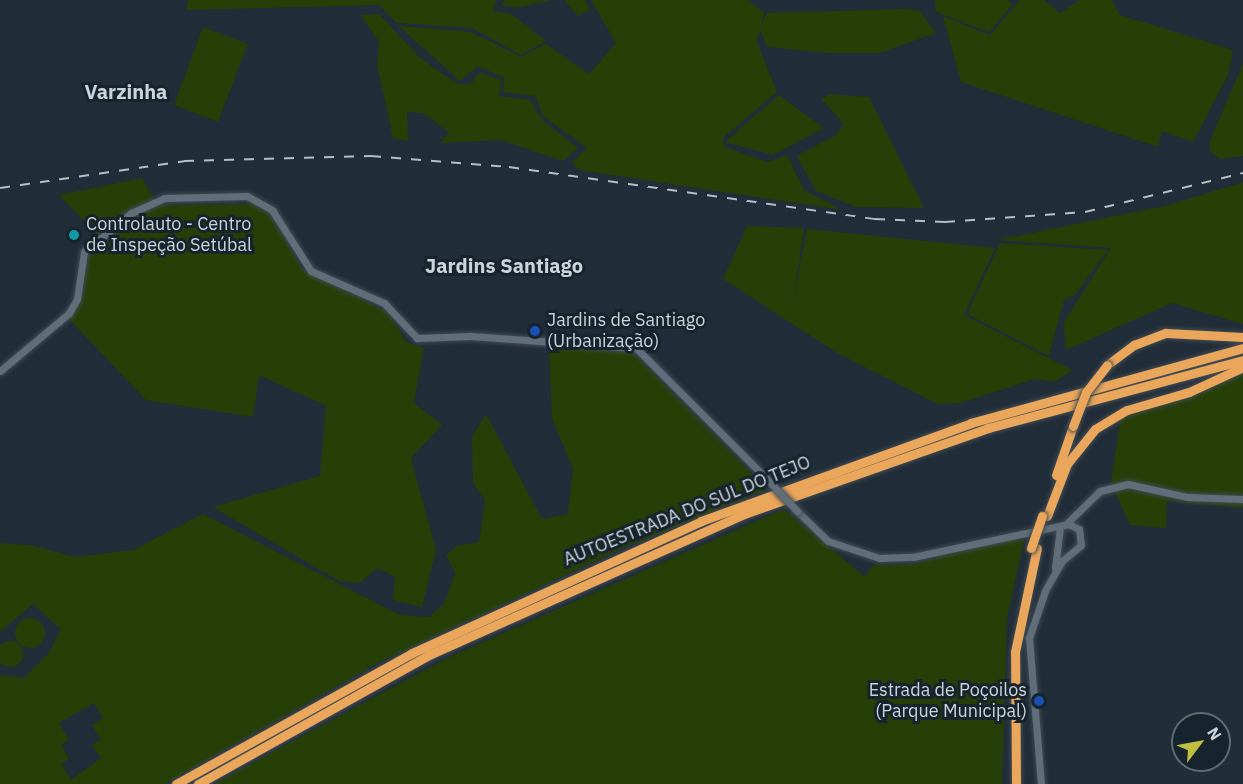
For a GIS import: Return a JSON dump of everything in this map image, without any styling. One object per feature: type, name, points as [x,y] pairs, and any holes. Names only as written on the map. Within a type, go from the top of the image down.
[{"type":"highway","points":[[1011,784],[1010,656],[1034,548],[1086,392],[1107,365],[1134,345],[1166,333],[1243,337]]},
{"type":"highway","name":"AUTOESTRADA DO SUL DO TEJO","points":[[176,784],[420,648],[700,521],[963,426],[1243,348]]},
{"type":"highway","name":"AUTOESTRADA DO SUL DO TEJO","points":[[198,784],[431,654],[744,514],[988,429],[1243,360]]},
{"type":"highway","points":[[1045,516],[1067,464],[1095,429],[1127,410],[1189,392],[1243,367]]},
{"type":"highway","points":[[1016,784],[1016,652],[1034,548]]},
{"type":"street","points":[[0,371],[69,313],[77,299],[84,252],[131,213],[164,198],[247,196],[272,210],[311,271],[384,303],[417,338],[471,336],[636,348],[797,512],[837,546],[879,558],[1062,526],[1081,532]]},
{"type":"street","points":[[1041,784],[1029,639],[1050,582],[1055,541],[1062,526],[1100,491],[1140,484],[1187,497],[1243,499]]},
{"type":"street","points":[[1050,582],[1072,552],[1081,545],[1085,504]]},
{"type":"street","points":[[1037,531],[1072,552]]},
{"type":"green space","points":[[188,0],[496,0],[493,11],[511,14],[546,41],[521,55],[472,28],[397,23],[379,5],[186,10]]},
{"type":"green space","points":[[505,0],[553,0],[515,8],[501,5]]},
{"type":"green space","points":[[564,0],[585,0],[590,9],[578,16]]},
{"type":"green space","points":[[591,0],[747,0],[764,12],[761,26],[767,13],[906,9],[920,11],[936,33],[880,53],[830,53],[767,47],[760,30],[757,42],[777,92],[723,138],[723,146],[767,162],[787,155],[804,190],[842,210],[579,170],[572,162],[587,148],[543,116],[535,96],[503,92],[504,78],[478,66],[460,81],[399,26],[471,32],[521,57],[546,44],[589,74],[616,43]]},
{"type":"green space","points":[[935,0],[1007,0],[1013,4],[989,32],[936,12]]},
{"type":"green space","points":[[1020,0],[1044,0],[1060,13],[1079,0],[1112,0],[1120,15],[1233,50],[1228,75],[1193,142],[1162,131],[1158,147],[961,82],[943,16],[990,35]]},
{"type":"green space","points":[[379,14],[420,58],[458,84],[471,84],[479,72],[501,80],[499,96],[530,100],[542,120],[578,148],[563,161],[501,140],[440,143],[449,132],[423,113],[407,112],[408,141],[393,138],[377,65],[379,42],[361,15]]},
{"type":"green space","points":[[203,27],[248,44],[218,122],[174,105]]},
{"type":"green space","points":[[1243,63],[1243,156],[1220,159],[1210,151],[1210,141]]},
{"type":"green space","points":[[830,94],[869,97],[924,208],[856,207],[816,191],[797,156],[836,135],[844,124],[821,99]]},
{"type":"green space","points":[[779,95],[824,128],[773,155],[725,142]]},
{"type":"green space","points":[[142,178],[157,205],[258,204],[272,216],[302,269],[389,313],[406,342],[424,348],[414,403],[442,425],[411,458],[436,550],[422,607],[393,600],[395,577],[377,568],[360,583],[339,581],[213,507],[320,476],[326,406],[259,375],[253,417],[146,400],[68,318],[83,295],[89,256],[105,243],[59,195]]},
{"type":"green space","points":[[1243,182],[1243,324],[1172,303],[1066,350],[1064,322],[1111,248],[997,240],[1169,205]]},
{"type":"green space","points":[[747,226],[804,228],[793,302],[807,229],[995,248],[964,315],[1072,370],[1055,382],[1035,379],[960,403],[938,404],[839,354],[723,279]]},
{"type":"green space","points":[[1000,243],[1108,250],[1075,295],[1064,300],[1049,356],[967,314]]},
{"type":"green space","points":[[549,349],[629,349],[767,489],[621,549],[378,663],[165,784],[0,784],[0,675],[24,678],[49,653],[61,629],[33,604],[0,632],[0,543],[30,545],[75,557],[133,550],[203,514],[400,615],[429,617],[444,604],[455,573],[446,555],[456,546],[479,542],[485,500],[473,483],[472,436],[486,414],[542,519],[568,514],[573,469],[552,418]],"holes":[[[94,703],[103,718],[92,725],[101,739],[92,745],[101,758],[71,780],[61,764],[69,759],[61,745],[69,740],[59,723]]]},
{"type":"green space","points":[[1243,371],[1243,508],[1167,501],[1166,528],[1130,525],[1111,483],[1121,415]]},
{"type":"green space","points":[[784,509],[865,577],[873,565],[913,564],[1025,536],[1007,619],[1002,784],[214,784],[445,659]]},
{"type":"green space","points":[[30,618],[36,619],[44,627],[44,639],[36,647],[30,648],[24,647],[16,639],[15,633],[16,627],[24,619]]},
{"type":"green space","points":[[10,641],[19,645],[23,654],[19,663],[10,667],[1,663],[-3,654],[1,645]]},
{"type":"railway","points":[[0,188],[184,161],[371,156],[509,167],[875,219],[945,222],[1085,212],[1243,173]]},
{"type":"place","name":"Controlauto - Centro de Inspeção Setúbal","points":[[74,235]]},
{"type":"place","name":"Jardins de Santiago (Urbanização)","points":[[535,331]]},
{"type":"place","name":"Estrada de Poçoilos (Parque Municipal)","points":[[1039,701]]},
{"type":"district","name":"Varzinha","points":[[126,91]]},
{"type":"district","name":"Jardins Santiago","points":[[504,265]]}]
